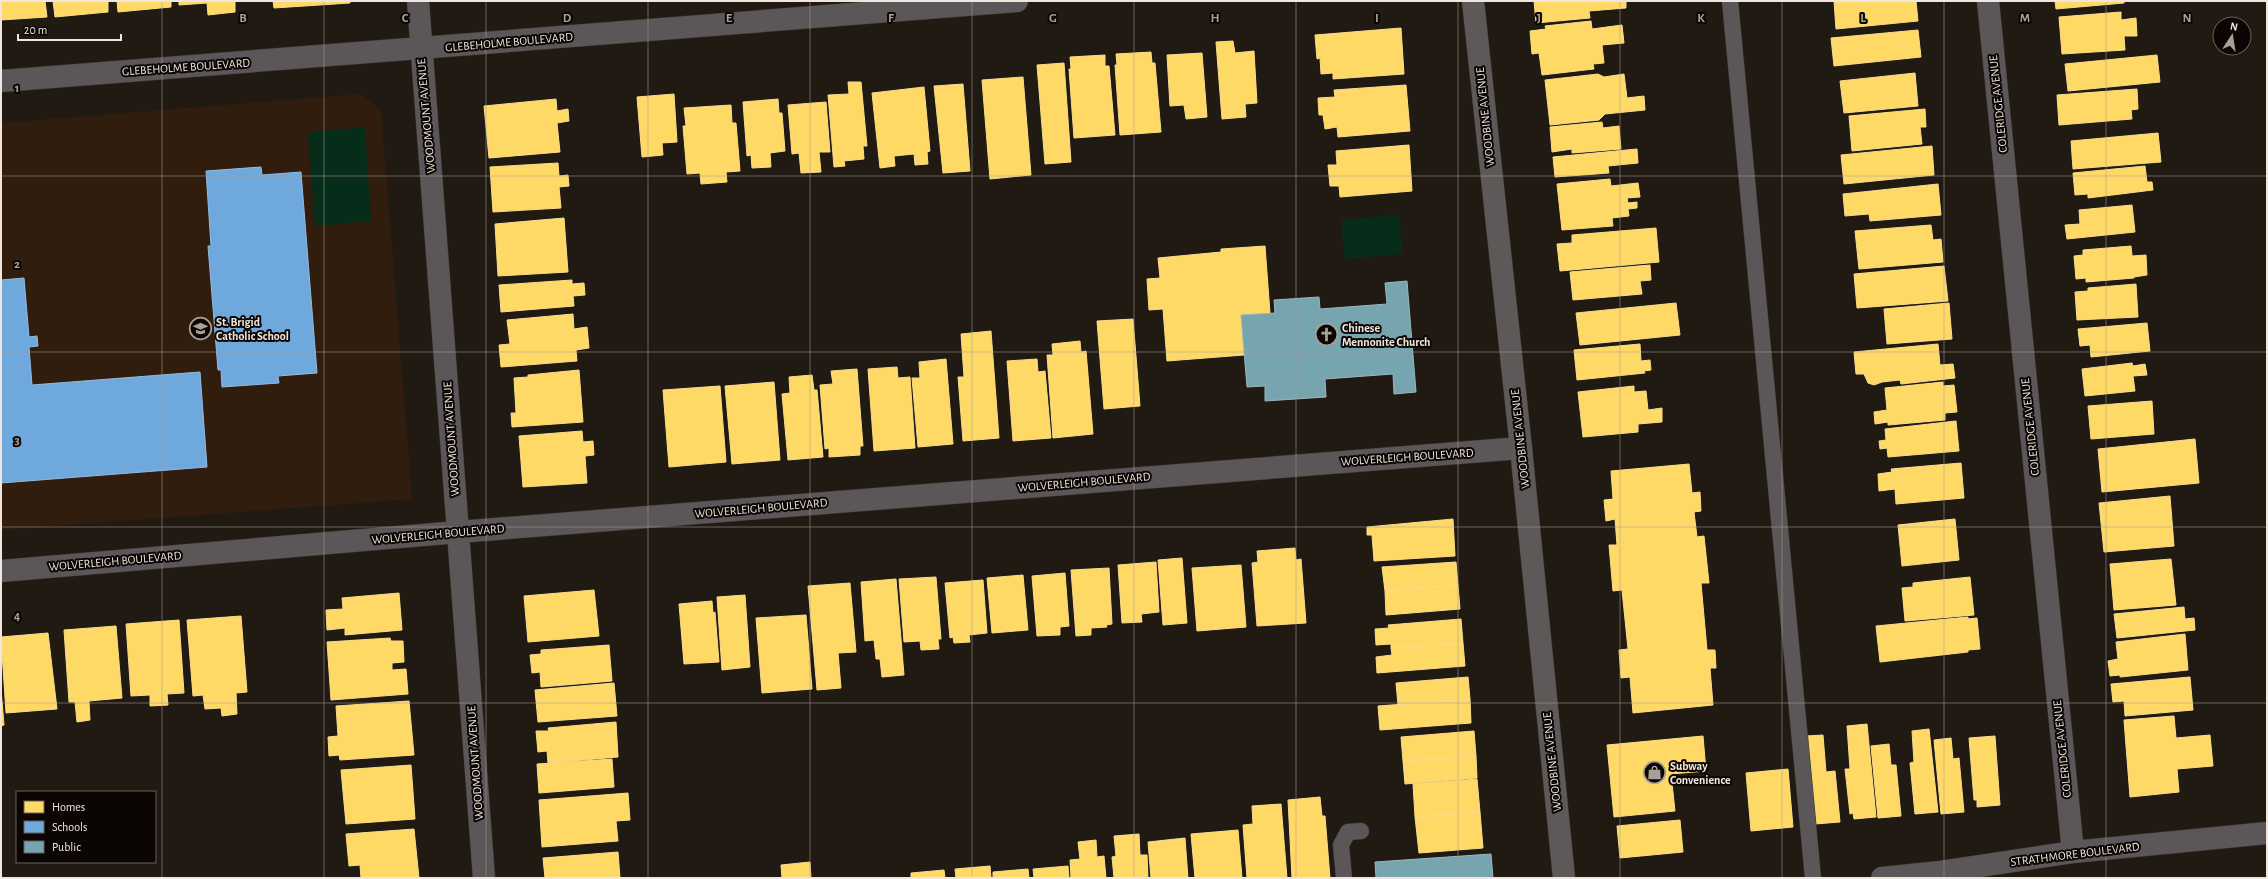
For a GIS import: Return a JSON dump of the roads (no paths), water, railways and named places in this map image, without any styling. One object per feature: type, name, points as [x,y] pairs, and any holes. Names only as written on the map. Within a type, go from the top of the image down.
[{"type":"main road","name":"WOODBINE AVENUE","points":[[1473,1],[1521,448],[1564,878]]},
{"type":"street","name":"WOODMOUNT AVENUE","points":[[418,1],[420,49],[484,878]]},
{"type":"street","name":"GLEBEHOLME BOULEVARD","points":[[1,81],[1017,1]]},
{"type":"street","name":"COLERIDGE AVENUE","points":[[1988,1],[2073,852]]},
{"type":"street","name":"WOLVERLEIGH BOULEVARD","points":[[1,571],[458,532],[1521,448]]},
{"type":"street","name":"STRATHMORE BOULEVARD","points":[[1882,878],[1940,875],[2073,852],[2267,834]]},
{"type":"lane","points":[[1730,1],[1813,878]]},
{"type":"lane","points":[[1344,878],[1341,844],[1348,832],[1361,831]]},
{"type":"place","name":"St. Brigid Catholic School","points":[[200,329]]},
{"type":"place","name":"Chinese Mennonite Church","points":[[1327,335]]},
{"type":"place","name":"Subway Convenience","points":[[1654,773]]}]
